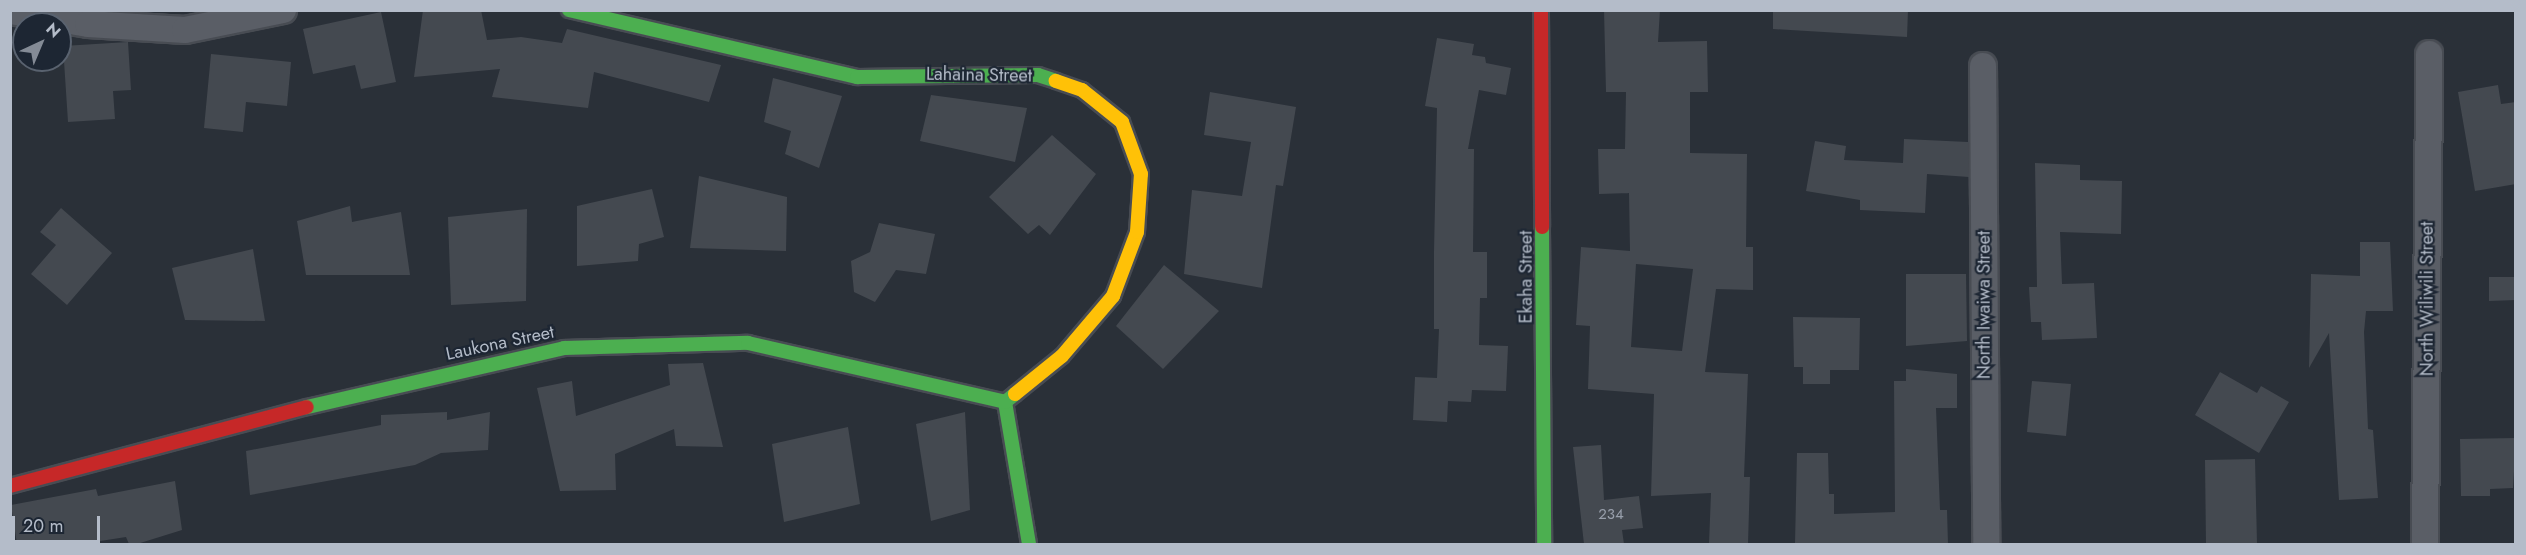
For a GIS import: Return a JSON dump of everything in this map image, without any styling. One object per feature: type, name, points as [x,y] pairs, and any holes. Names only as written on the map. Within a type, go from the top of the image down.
[{"type":"street","points":[[10,11],[88,24],[185,30],[283,10]]},
{"type":"street","name":"Lahaina Street","points":[[568,10],[760,57],[857,76],[1038,75],[1082,90],[1122,122],[1141,174],[1137,232],[1113,296],[1062,356],[1005,402]]},
{"type":"street","name":"Ekaha Street","points":[[1540,10],[1544,69],[1544,544]]},
{"type":"street","name":"North Wiliwili Street","points":[[2426,544],[2429,54]]},
{"type":"street","name":"North Iwaiwa Street","points":[[1983,66],[1986,544]]},
{"type":"street","name":"Laukona Street","points":[[10,486],[369,390],[564,348],[748,343],[1005,402]]},
{"type":"street","points":[[1005,402],[1029,544]]},
{"type":"building","points":[[423,10],[481,10],[487,40],[521,37],[562,43],[567,29],[721,65],[709,102],[594,72],[588,108],[492,97],[500,69],[414,77]]},
{"type":"building","points":[[1604,10],[1660,10],[1658,42],[1707,41],[1708,92],[1690,92],[1690,153],[1747,154],[1746,247],[1753,247],[1753,290],[1716,289],[1705,372],[1748,374],[1744,477],[1750,477],[1748,544],[1709,544],[1711,493],[1651,496],[1654,394],[1588,389],[1590,326],[1576,325],[1581,247],[1630,251],[1629,193],[1599,194],[1598,149],[1625,149],[1626,92],[1606,92]],"holes":[[[1636,264],[1693,269],[1682,351],[1631,347]]]},
{"type":"building","points":[[1773,10],[1908,10],[1907,37],[1773,29]]},
{"type":"building","points":[[381,12],[396,82],[361,89],[355,65],[313,74],[303,29]]},
{"type":"building","points":[[1437,38],[1474,44],[1472,55],[1485,57],[1486,63],[1511,68],[1506,95],[1479,90],[1468,149],[1474,149],[1473,252],[1487,252],[1487,298],[1480,298],[1479,345],[1508,346],[1506,391],[1472,390],[1471,402],[1448,401],[1447,422],[1413,420],[1415,377],[1437,378],[1439,329],[1434,329],[1434,252],[1437,108],[1425,106]]},
{"type":"building","points":[[128,42],[131,90],[113,91],[115,119],[68,122],[65,72],[72,72],[72,45]]},
{"type":"building","points":[[211,54],[291,62],[287,106],[246,102],[243,132],[204,128]]},
{"type":"building","points":[[773,78],[842,96],[819,168],[785,154],[791,131],[764,122]]},
{"type":"building","points":[[2498,85],[2501,104],[2516,102],[2516,184],[2475,191],[2458,92]]},
{"type":"building","points":[[1210,92],[1296,107],[1283,186],[1276,185],[1262,288],[1184,274],[1192,190],[1242,196],[1251,142],[1204,135]]},
{"type":"building","points":[[931,95],[1027,108],[1015,162],[920,141]]},
{"type":"building","points":[[1052,135],[1096,174],[1050,235],[1039,225],[1028,234],[989,197]]},
{"type":"building","points":[[1904,139],[1968,142],[1969,177],[1927,174],[1925,213],[1860,210],[1860,200],[1806,191],[1815,141],[1846,146],[1844,160],[1903,163]]},
{"type":"building","points":[[2035,163],[2080,165],[2080,180],[2122,181],[2121,234],[2060,232],[2062,284],[2094,283],[2097,338],[2042,340],[2041,322],[2031,322],[2029,287],[2037,287]]},
{"type":"building","points":[[699,176],[787,197],[786,251],[690,248]]},
{"type":"building","points":[[652,189],[664,237],[639,244],[638,261],[577,266],[577,206]]},
{"type":"building","points":[[350,206],[352,222],[401,212],[410,275],[306,275],[297,221]]},
{"type":"building","points":[[61,208],[112,253],[67,305],[31,274],[56,245],[40,232]]},
{"type":"building","points":[[527,209],[526,301],[451,305],[448,217]]},
{"type":"building","points":[[879,223],[935,234],[926,274],[896,270],[875,302],[854,292],[851,261],[870,252]]},
{"type":"building","points":[[2360,242],[2390,242],[2393,311],[2366,311],[2364,332],[2368,429],[2373,430],[2378,498],[2339,500],[2329,333],[2309,368],[2311,274],[2360,276]]},
{"type":"building","points":[[253,249],[265,321],[185,320],[172,268]]},
{"type":"building","points":[[1164,265],[1219,311],[1163,369],[1116,326]]},
{"type":"building","points":[[1906,274],[1966,274],[1967,341],[1906,346]]},
{"type":"building","points":[[2489,277],[2516,277],[2516,300],[2489,301]]},
{"type":"building","points":[[1793,317],[1860,318],[1859,370],[1830,370],[1830,384],[1803,384],[1803,367],[1794,367]]},
{"type":"building","points":[[703,363],[723,447],[676,446],[674,429],[615,454],[616,490],[560,491],[537,388],[572,381],[576,416],[670,385],[668,364]]},
{"type":"building","points":[[1906,369],[1957,374],[1957,408],[1936,408],[1940,510],[1947,510],[1948,544],[1795,544],[1797,453],[1828,453],[1829,494],[1834,494],[1834,514],[1895,512],[1894,381],[1906,381]]},
{"type":"building","points":[[2220,372],[2257,393],[2261,386],[2289,402],[2259,453],[2195,415]]},
{"type":"building","points":[[2032,381],[2071,384],[2066,436],[2027,432]]},
{"type":"building","points":[[447,412],[447,420],[490,412],[488,450],[441,453],[415,465],[250,495],[246,451],[381,425],[381,415]]},
{"type":"building","points":[[965,412],[970,510],[931,521],[916,424]]},
{"type":"building","points":[[848,427],[860,504],[784,522],[772,444]]},
{"type":"building","points":[[2516,438],[2513,488],[2490,489],[2490,496],[2461,496],[2460,439]]},
{"type":"building","points":[[1601,445],[1604,500],[1639,496],[1643,528],[1622,530],[1624,544],[1584,544],[1573,447]]},
{"type":"building","points":[[2255,459],[2257,544],[2206,544],[2205,460]]},
{"type":"building","points":[[175,481],[182,530],[137,544],[129,544],[126,537],[81,544],[17,544],[11,505],[96,489],[98,496]]},
{"type":"traffic: fast","points":[[569,10],[857,77],[1038,75],[1056,81]]},
{"type":"traffic: fast","points":[[1542,227],[1544,544]]},
{"type":"traffic: fast","points":[[307,407],[564,348],[748,343],[1005,402]]},
{"type":"traffic: fast","points":[[1015,394],[1005,402],[1029,544]]},
{"type":"traffic: slow","points":[[1015,394],[1062,356],[1113,296],[1137,232],[1141,174],[1122,122],[1082,90],[1056,81]]},
{"type":"traffic: jam","points":[[1541,10],[1542,227]]},
{"type":"traffic: jam","points":[[10,486],[307,407]]}]
